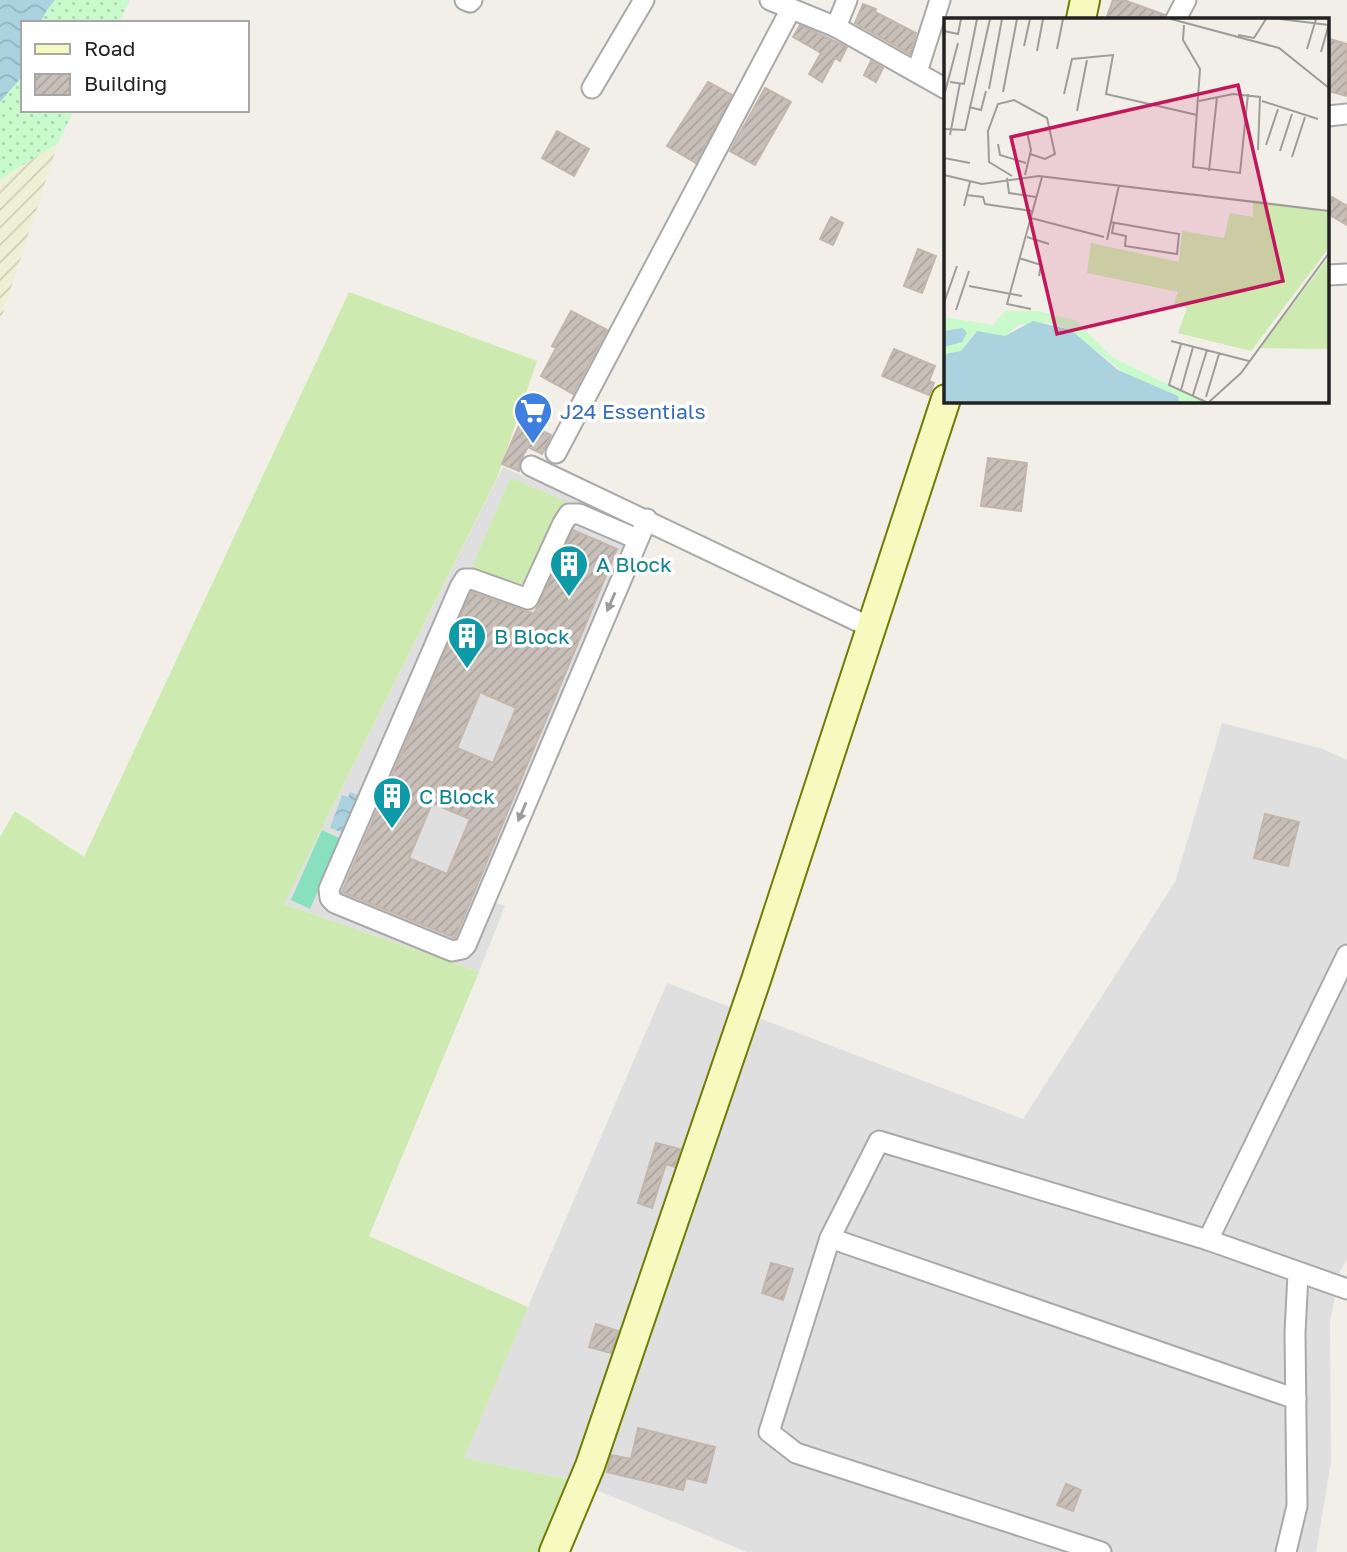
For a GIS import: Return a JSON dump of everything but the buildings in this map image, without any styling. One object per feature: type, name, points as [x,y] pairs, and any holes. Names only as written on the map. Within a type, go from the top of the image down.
[{"type":"street","points":[[465,0],[472,0]]},
{"type":"street","points":[[592,88],[644,0]]},
{"type":"street","points":[[770,0],[836,27],[944,88]]},
{"type":"street","points":[[836,27],[847,0]]},
{"type":"street","points":[[917,72],[940,0]]},
{"type":"street","points":[[1081,18],[1084,0]]},
{"type":"street","points":[[1177,18],[1186,0]]},
{"type":"street","points":[[556,453],[792,9]]},
{"type":"street","points":[[554,1552],[590,1466],[756,980],[945,402]]},
{"type":"street","points":[[531,466],[872,628]]},
{"type":"street","points":[[616,530],[625,509]]},
{"type":"street","points":[[637,540],[579,514],[569,514],[528,599],[466,579],[460,587],[329,889],[330,898],[335,903],[452,951],[462,949],[466,945],[647,519]]},
{"type":"street","points":[[1208,1240],[1347,956]]},
{"type":"street","points":[[1101,1552],[796,1453],[769,1432],[830,1238],[879,1141],[1208,1240],[1298,1274],[1347,1289]]},
{"type":"street","points":[[830,1238],[1296,1398]]},
{"type":"street","points":[[1286,1552],[1297,1506],[1298,1274]]},
{"type":"shaded area","points":[[503,467],[650,532],[491,901],[505,906],[479,972],[284,904]]},
{"type":"shaded area","points":[[1222,723],[1323,749],[1347,760],[1347,1259],[1340,1271],[1330,1322],[1331,1462],[1316,1552],[747,1552],[572,1480],[463,1458],[667,983],[1023,1119],[1175,882]]},
{"type":"green space","points":[[55,0],[130,0],[119,21],[42,21]]},
{"type":"green space","points":[[21,76],[21,112],[73,112],[58,143],[0,179],[0,102]]},
{"type":"green space","points":[[58,143],[0,322],[0,179]]},
{"type":"green space","points":[[349,292],[537,361],[497,478],[284,904],[479,972],[369,1236],[528,1307],[464,1458],[572,1480],[543,1552],[0,1552],[0,837],[15,811],[84,857]]},
{"type":"green space","points":[[513,479],[565,501],[529,584],[520,589],[470,572],[509,481]]},
{"type":"green space","points":[[322,830],[341,839],[310,909],[291,900]]},
{"type":"water","points":[[0,0],[55,0],[41,21],[21,21],[21,76],[0,102]]},
{"type":"water","points":[[350,792],[358,795],[344,833],[330,828],[342,795],[348,797]]},
{"type":"place","name":"J24 Essentials","points":[[533,445]]},
{"type":"place","name":"A Block","points":[[569,598]]},
{"type":"place","name":"B Block","points":[[467,670]]},
{"type":"place","name":"C Block","points":[[392,830]]}]
